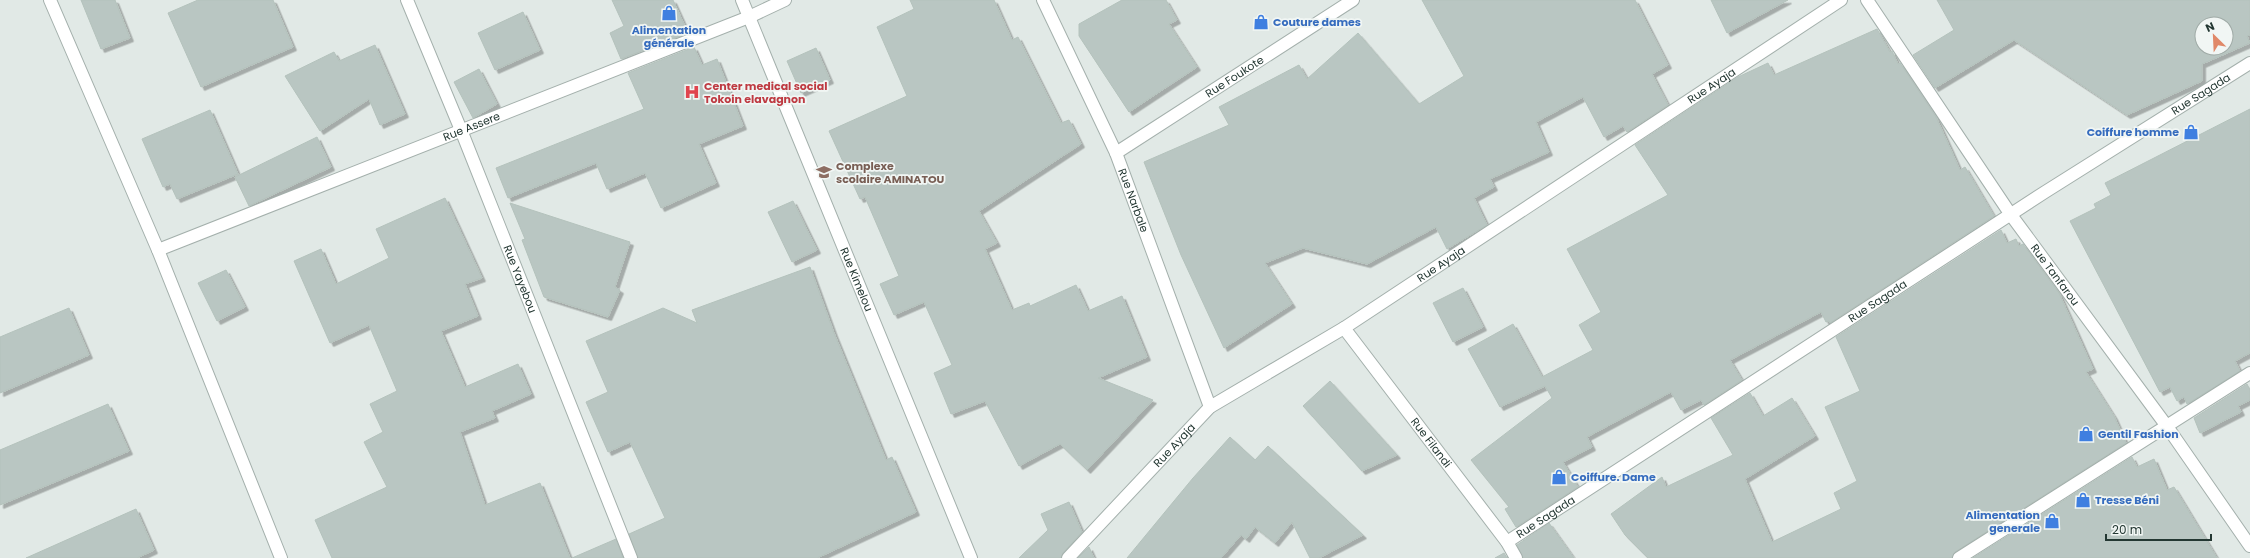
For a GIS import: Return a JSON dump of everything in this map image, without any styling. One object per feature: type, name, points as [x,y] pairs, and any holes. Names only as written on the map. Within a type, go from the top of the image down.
[{"type":"street","points":[[50,0],[158,250],[281,558]]},
{"type":"street","name":"Rue Yayebou","points":[[407,0],[461,130],[631,558]]},
{"type":"street","name":"Rue Kimelou","points":[[742,0],[971,558]]},
{"type":"street","name":"Rue Assere","points":[[158,250],[749,17],[785,0]]},
{"type":"street","name":"Rue Narbale","points":[[1043,0],[1116,153],[1210,407]]},
{"type":"street","name":"Rue Foukote","points":[[1116,153],[1353,0]]},
{"type":"street","name":"Rue Ayaja","points":[[1068,558],[1210,407],[1344,328],[1841,0]]},
{"type":"street","name":"Rue Tanfarou","points":[[1867,0],[2011,215],[2166,425],[2250,546]]},
{"type":"street","name":"Rue Sagada","points":[[1507,542],[2011,215],[2250,63]]},
{"type":"street","name":"Rue Filandi","points":[[1344,328],[1507,542],[1516,558]]},
{"type":"street","points":[[1959,558],[2250,373]]},
{"type":"building","points":[[81,0],[115,0],[130,38],[101,49]]},
{"type":"building","points":[[198,0],[273,0],[293,47],[201,87],[168,13]]},
{"type":"building","points":[[612,0],[673,0],[688,33],[621,59],[610,33],[624,26]]},
{"type":"building","points":[[910,0],[994,0],[1012,40],[1018,37],[1061,123],[1069,120],[1081,144],[979,211],[997,243],[985,249],[1012,310],[1029,303],[1030,306],[1076,285],[1088,311],[1122,296],[1147,357],[1098,378],[1153,400],[1087,470],[1060,444],[1019,466],[985,401],[951,414],[934,373],[952,365],[924,302],[894,315],[880,284],[899,276],[865,197],[860,199],[829,131],[907,96],[877,27],[914,9]]},
{"type":"building","points":[[1122,0],[1166,0],[1177,20],[1169,24],[1197,67],[1129,112],[1079,36],[1079,24]]},
{"type":"building","points":[[1422,0],[1635,0],[1668,65],[1652,74],[1668,105],[1627,132],[1623,126],[1604,137],[1583,97],[1536,122],[1549,152],[1490,179],[1494,187],[1474,198],[1487,225],[1447,249],[1436,227],[1367,264],[1303,248],[1265,263],[1292,304],[1224,348],[1181,255],[1144,162],[1229,125],[1219,107],[1299,65],[1307,79],[1358,33],[1419,104],[1464,76]]},
{"type":"building","points":[[1711,0],[1788,0],[1727,33]]},
{"type":"building","points":[[1937,0],[2250,0],[2250,35],[2247,36],[2250,43],[2234,50],[2234,16],[2194,16],[2194,56],[2220,56],[2202,64],[2202,81],[2127,115],[2014,40],[1935,88],[1913,55],[1954,30]]},
{"type":"building","points":[[523,12],[540,50],[495,70],[478,33]]},
{"type":"building","points":[[1877,29],[1890,52],[1892,51],[1898,64],[1900,63],[1936,117],[1960,170],[1965,167],[1994,216],[1830,323],[1829,321],[1826,322],[1821,312],[1730,360],[1742,380],[1704,405],[1701,400],[1681,410],[1671,392],[1587,437],[1592,447],[1563,462],[1578,487],[1516,527],[1505,509],[1509,507],[1471,460],[1552,398],[1545,386],[1500,407],[1468,349],[1513,324],[1542,377],[1593,350],[1579,325],[1601,312],[1567,249],[1668,195],[1635,145],[1738,77],[1768,63],[1774,75]]},
{"type":"building","points":[[375,45],[405,114],[380,125],[369,99],[320,131],[285,76],[334,52],[339,61]]},
{"type":"building","points":[[694,47],[702,65],[717,59],[743,126],[699,144],[716,183],[661,208],[645,173],[607,189],[596,163],[508,198],[496,168],[644,109],[628,73]]},
{"type":"building","points":[[816,48],[830,80],[801,93],[787,61]]},
{"type":"building","points":[[479,69],[497,104],[473,118],[454,82]]},
{"type":"building","points":[[2250,109],[2250,353],[2235,361],[2240,371],[2187,404],[2184,397],[2177,401],[2170,387],[2160,392],[2070,221],[2096,208],[2094,204],[2111,195],[2105,183]]},
{"type":"building","points":[[210,110],[238,174],[177,199],[170,184],[163,187],[142,139]]},
{"type":"building","points":[[317,137],[331,167],[249,206],[235,177]]},
{"type":"building","points":[[445,198],[482,278],[465,284],[478,316],[441,331],[465,387],[518,364],[531,394],[492,411],[495,418],[460,432],[485,505],[540,483],[570,558],[332,558],[315,520],[387,487],[364,442],[383,432],[370,404],[397,391],[369,325],[330,343],[294,261],[321,249],[336,284],[389,258],[376,229]]},
{"type":"building","points":[[793,201],[817,250],[792,262],[768,212]]},
{"type":"building","points":[[510,203],[630,242],[615,287],[620,290],[608,317],[544,297],[522,240],[525,239]]},
{"type":"building","points":[[2001,230],[2007,243],[2016,239],[2019,246],[2023,244],[2059,293],[2093,369],[2086,372],[2114,416],[2126,443],[1955,552],[1952,558],[1648,558],[1625,535],[1611,514],[1662,477],[1666,487],[1733,455],[1711,418],[1750,393],[1763,416],[1792,398],[1815,436],[1745,479],[1772,542],[1841,509],[1834,493],[1857,481],[1825,407],[1860,391],[1836,337]]},
{"type":"building","points":[[810,267],[834,333],[886,460],[892,457],[916,512],[817,558],[638,558],[629,534],[665,518],[630,442],[608,452],[586,402],[608,392],[586,341],[663,308],[697,323],[692,310]]},
{"type":"building","points":[[226,270],[245,307],[217,321],[198,283]]},
{"type":"building","points":[[1463,288],[1483,327],[1453,342],[1433,303]]},
{"type":"building","points":[[69,308],[89,355],[0,393],[0,337]]},
{"type":"building","points":[[1330,381],[1397,455],[1362,471],[1303,406]]},
{"type":"building","points":[[2247,384],[2250,390],[2250,400],[2238,406],[2241,412],[2200,433],[2194,418]]},
{"type":"building","points":[[108,404],[129,451],[0,505],[0,450]]},
{"type":"building","points":[[1230,437],[1255,460],[1268,446],[1363,535],[1319,558],[1310,558],[1292,522],[1275,543],[1255,527],[1246,539],[1241,535],[1221,558],[1127,558],[1193,478]]},
{"type":"building","points":[[2132,457],[2137,467],[2154,459],[2167,490],[2174,487],[2217,558],[1973,558]]},
{"type":"building","points":[[1069,502],[1082,532],[1063,553],[1061,558],[1019,558],[1048,530],[1041,514]]},
{"type":"building","points":[[136,509],[154,550],[137,558],[26,558]]},
{"type":"building","points":[[1549,523],[1574,558],[1523,558],[1517,545]]},
{"type":"building","points":[[616,539],[623,558],[572,558]]},
{"type":"building","points":[[1089,547],[1094,558],[1078,558]]},
{"type":"building","points":[[1504,553],[1507,558],[1495,558]]},
{"type":"place","name":"Alimentation générale","points":[[669,13]]},
{"type":"place","name":"Couture dames","points":[[1261,22]]},
{"type":"place","name":"Center medical social Tokoin elavagnon","points":[[692,92]]},
{"type":"place","name":"Coiffure homme","points":[[2191,132]]},
{"type":"place","name":"Complexe scolaire AMINATOU","points":[[824,172]]},
{"type":"place","name":"Gentil Fashion","points":[[2086,434]]},
{"type":"place","name":"Coiffure. Dame","points":[[1559,477]]},
{"type":"place","name":"Tresse Béni","points":[[2083,500]]},
{"type":"place","name":"Alimentation generale","points":[[2052,521]]}]
